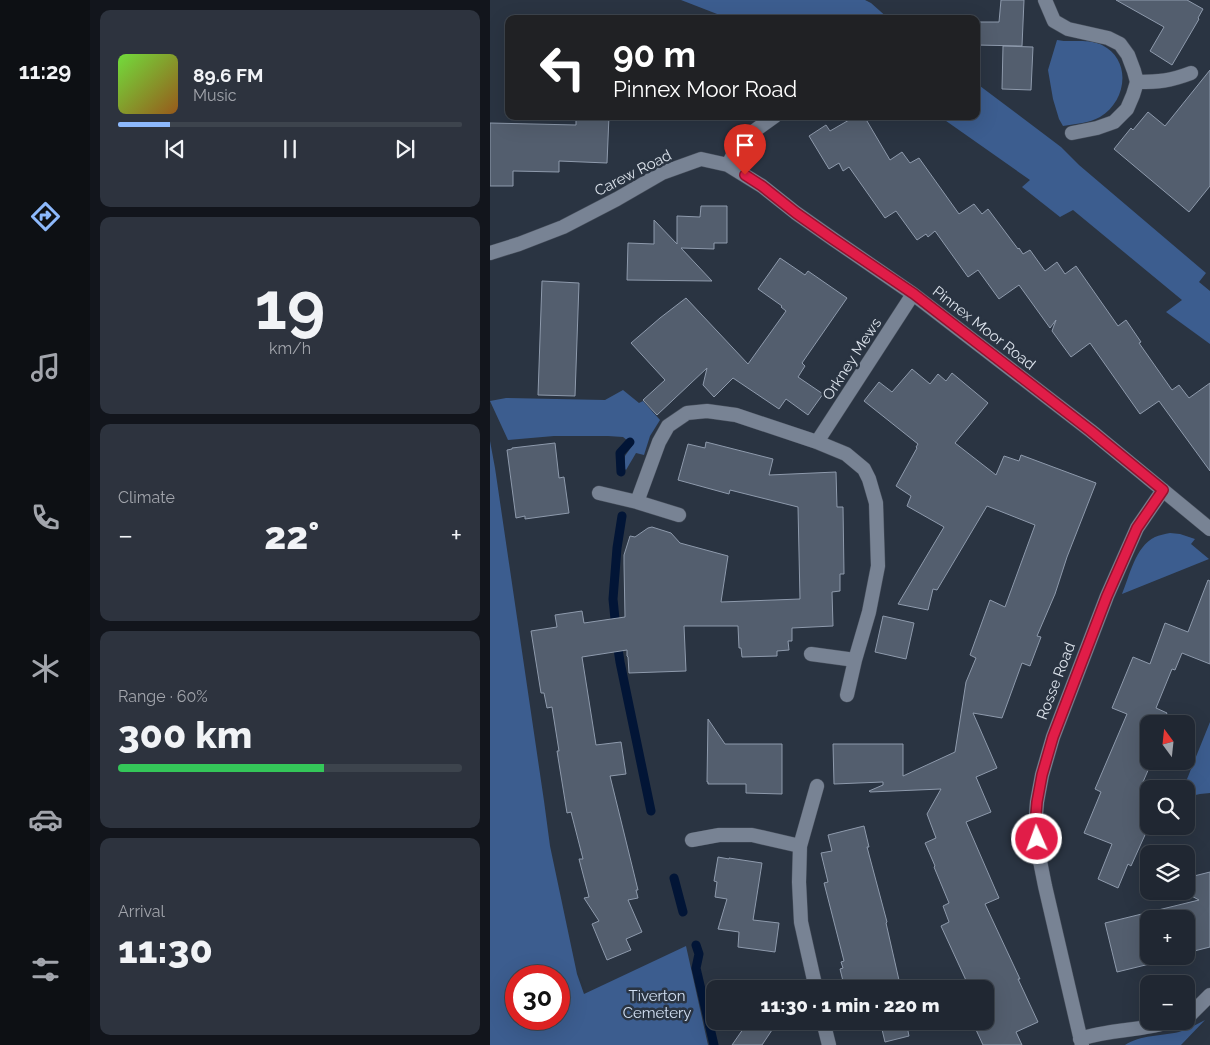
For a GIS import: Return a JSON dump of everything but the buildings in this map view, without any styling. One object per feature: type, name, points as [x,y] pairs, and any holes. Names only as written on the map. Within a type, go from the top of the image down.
[{"type":"street","points":[[1045,0],[1054,21],[1068,29],[1108,38],[1120,44],[1128,55],[1137,82],[1127,109],[1114,122],[1072,133]]},
{"type":"street","points":[[1137,82],[1172,80],[1191,73]]},
{"type":"street","points":[[728,165],[734,153],[750,134],[769,120]]},
{"type":"street","name":"Carew Road","points":[[490,252],[563,228],[662,173],[701,159],[728,165]]},
{"type":"street","name":"Pinnex Moor Road","points":[[728,165],[762,186],[796,213],[914,294],[1091,431],[1210,529]]},
{"type":"street","name":"Orkney Mews","points":[[817,442],[914,294]]},
{"type":"street","points":[[638,502],[658,442],[668,426],[687,413],[707,411],[736,415],[817,442],[846,454],[864,469],[876,504],[878,566],[869,612],[855,660],[848,695]]},
{"type":"street","name":"Rosse Road","points":[[1081,1042],[1038,851],[1035,826],[1037,802],[1042,775],[1053,737],[1107,596],[1137,528],[1163,490]]},
{"type":"street","points":[[599,493],[638,502],[679,515]]},
{"type":"street","points":[[811,654],[855,660]]},
{"type":"street","points":[[814,980],[801,922],[799,882],[800,846],[817,786]]},
{"type":"street","points":[[692,840],[719,835],[752,835],[800,846]]},
{"type":"street","points":[[1195,1010],[1210,995]]},
{"type":"street","points":[[1081,1042],[1094,1035],[1140,1028]]},
{"type":"street","points":[[825,1030],[829,1045]]},
{"type":"green space","points":[[681,0],[865,0],[884,15],[720,15]]},
{"type":"green space","points":[[1057,40],[1097,43],[1112,52],[1118,60],[1122,70],[1120,91],[1116,101],[1100,117],[1087,122],[1063,126],[1059,119],[1048,70]]},
{"type":"green space","points":[[980,86],[1061,147],[1079,165],[1206,273],[1199,282],[1210,291],[1210,344],[1166,312],[1182,300],[1073,210],[1060,217],[1022,187],[1030,180],[945,120],[980,120]]},
{"type":"green space","points":[[623,390],[639,403],[643,401],[660,420],[650,436],[644,455],[636,453],[626,470],[624,468],[625,456],[632,446],[631,442],[623,437],[554,436],[508,440],[490,401],[506,398],[605,400]]},
{"type":"green space","name":"Tiverton Cemetery","points":[[490,441],[550,846],[577,974],[584,994],[686,946],[708,1045],[490,1045]]},
{"type":"green space","points":[[1170,533],[1195,539],[1191,544],[1209,559],[1122,594],[1134,562],[1143,547],[1155,537]]},
{"type":"green space","points":[[1210,722],[1210,793],[1195,795],[1195,780],[1187,780],[1191,770],[1195,770],[1195,759]]},
{"type":"green space","points":[[1205,1020],[1181,1045],[1125,1045],[1144,1038],[1184,1030],[1195,1030],[1195,1025]]},
{"type":"waterway","points":[[621,472],[620,453],[630,442]]},
{"type":"waterway","points":[[615,619],[613,599],[617,548],[622,516]]},
{"type":"waterway","points":[[617,642],[651,811]]},
{"type":"waterway","points":[[674,878],[683,912]]},
{"type":"waterway","points":[[696,945],[699,954],[696,968],[714,1045]]},
{"type":"route","points":[[745,175],[796,213],[914,294],[1091,431],[1163,490],[1137,528],[1107,596],[1053,737],[1042,775],[1037,802],[1035,826],[1037,839]]}]
